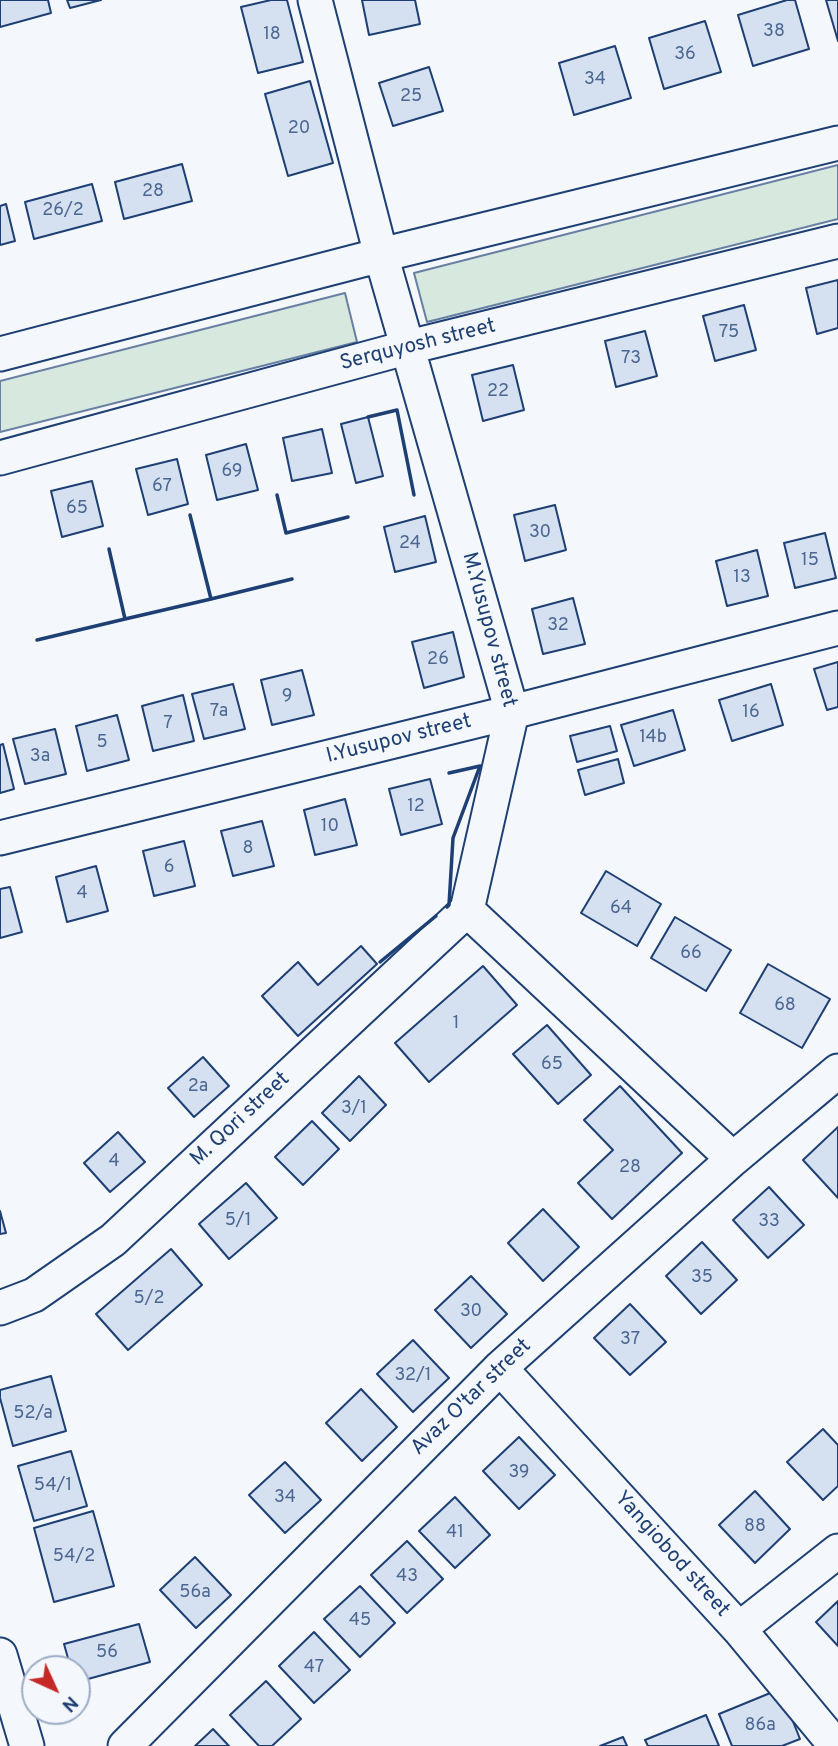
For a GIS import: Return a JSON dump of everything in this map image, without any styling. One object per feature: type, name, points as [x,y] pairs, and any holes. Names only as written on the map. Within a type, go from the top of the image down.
[{"type":"street","name":"M.Yusupov street","points":[[316,0],[381,255],[512,712],[467,910]]},
{"type":"street","points":[[0,354],[381,255],[838,143]]},
{"type":"street","name":"Serquyosh street","points":[[0,458],[409,347],[838,241]]},
{"type":"street","name":"I.Yusupov street","points":[[0,838],[512,712],[838,628]]},
{"type":"street","points":[[467,910],[733,1159]]},
{"type":"street","name":"M. Qori street","points":[[0,1308],[34,1295],[113,1240],[467,910]]},
{"type":"street","name":"Avaz O'tar street","points":[[125,1746],[500,1368],[733,1159],[838,1071]]},
{"type":"street","name":"Yangiobod street","points":[[500,1368],[739,1629],[836,1746]]},
{"type":"street","points":[[739,1629],[838,1551]]},
{"type":"street","points":[[0,1655],[27,1746]]},
{"type":"shaded area","points":[[838,165],[838,219],[427,322],[414,273]]},
{"type":"shaded area","points":[[345,293],[357,342],[0,432],[0,381]]},
{"type":"building","points":[[0,0],[48,0],[51,13],[0,27]]},
{"type":"building","points":[[67,0],[101,0],[70,8]]},
{"type":"building","points":[[271,0],[287,0],[303,62],[258,73],[241,7]]},
{"type":"building","points":[[362,0],[415,0],[420,24],[369,35]]},
{"type":"building","points":[[795,0],[809,49],[753,66],[738,15]]},
{"type":"building","points":[[826,0],[838,0],[838,41]]},
{"type":"building","points":[[705,21],[721,72],[664,89],[649,38]]},
{"type":"building","points":[[615,46],[631,98],[574,115],[559,63]]},
{"type":"building","points":[[429,67],[443,111],[393,126],[379,83]]},
{"type":"building","points":[[310,81],[333,163],[288,176],[265,94]]},
{"type":"building","points":[[182,164],[192,201],[124,219],[115,182]]},
{"type":"building","points":[[92,184],[102,221],[34,239],[25,202]]},
{"type":"building","points":[[6,204],[15,241],[0,245],[0,206]]},
{"type":"building","points":[[838,280],[838,328],[817,334],[806,288]]},
{"type":"building","points":[[744,305],[756,350],[715,361],[703,316]]},
{"type":"building","points":[[645,331],[657,376],[616,387],[605,341]]},
{"type":"building","points":[[513,365],[524,410],[483,421],[472,375]]},
{"type":"building","points":[[368,417],[383,476],[356,483],[341,424]]},
{"type":"building","points":[[322,429],[332,473],[292,481],[283,438]]},
{"type":"building","points":[[246,444],[258,490],[217,500],[206,455]]},
{"type":"building","points":[[177,459],[188,504],[148,515],[136,469]]},
{"type":"building","points":[[92,481],[103,526],[62,537],[51,491]]},
{"type":"building","points":[[555,505],[566,550],[525,561],[514,515]]},
{"type":"building","points":[[425,516],[436,562],[395,572],[384,527]]},
{"type":"building","points":[[825,533],[836,578],[795,588],[784,543]]},
{"type":"building","points":[[757,550],[768,596],[727,606],[716,561]]},
{"type":"building","points":[[573,598],[585,644],[543,654],[532,609]]},
{"type":"building","points":[[453,632],[464,677],[424,688],[412,642]]},
{"type":"building","points":[[838,662],[838,707],[827,710],[814,669]]},
{"type":"building","points":[[302,670],[314,715],[272,725],[261,680]]},
{"type":"building","points":[[233,684],[245,729],[204,739],[192,694]]},
{"type":"building","points":[[771,684],[783,725],[732,741],[719,700]]},
{"type":"building","points":[[183,695],[194,741],[153,751],[142,706]]},
{"type":"building","points":[[673,710],[685,750],[634,766],[621,725]]},
{"type":"building","points":[[117,715],[129,760],[87,771],[76,726]]},
{"type":"building","points":[[610,726],[617,751],[577,762],[570,736]]},
{"type":"building","points":[[55,729],[66,774],[25,784],[13,739]]},
{"type":"building","points":[[3,744],[14,789],[0,793],[0,745]]},
{"type":"building","points":[[618,759],[624,783],[585,795],[578,770]]},
{"type":"building","points":[[430,779],[442,824],[401,835],[389,789]]},
{"type":"building","points":[[345,799],[357,845],[315,855],[304,810]]},
{"type":"building","points":[[262,821],[274,866],[233,876],[221,831]]},
{"type":"building","points":[[184,841],[195,886],[154,896],[143,851]]},
{"type":"building","points":[[96,866],[108,911],[67,922],[56,877]]},
{"type":"building","points":[[606,871],[661,904],[637,946],[581,913]]},
{"type":"building","points":[[10,887],[22,932],[0,938],[0,889]]},
{"type":"building","points":[[675,917],[731,950],[706,991],[651,958]]},
{"type":"building","points":[[361,946],[377,964],[298,1036],[262,996],[298,962],[318,985]]},
{"type":"building","points":[[768,964],[830,999],[802,1048],[740,1013]]},
{"type":"building","points":[[483,966],[517,1005],[429,1082],[395,1043]]},
{"type":"building","points":[[547,1025],[591,1075],[558,1104],[513,1054]]},
{"type":"building","points":[[203,1057],[229,1086],[194,1117],[168,1088]]},
{"type":"building","points":[[359,1076],[386,1105],[350,1141],[322,1113]]},
{"type":"building","points":[[620,1086],[682,1153],[612,1219],[578,1183],[613,1150],[584,1120]]},
{"type":"building","points":[[312,1121],[339,1149],[303,1185],[275,1157]]},
{"type":"building","points":[[838,1127],[838,1198],[803,1160]]},
{"type":"building","points":[[118,1132],[145,1162],[110,1192],[84,1163]]},
{"type":"building","points":[[246,1183],[277,1218],[229,1259],[199,1224]]},
{"type":"building","points":[[769,1187],[804,1225],[768,1258],[733,1220]]},
{"type":"building","points":[[543,1209],[579,1247],[543,1281],[508,1243]]},
{"type":"building","points":[[0,1211],[6,1233],[0,1234]]},
{"type":"building","points":[[702,1242],[737,1280],[701,1314],[666,1276]]},
{"type":"building","points":[[171,1249],[202,1285],[128,1350],[96,1314]]},
{"type":"building","points":[[471,1276],[507,1314],[471,1348],[435,1310]]},
{"type":"building","points":[[630,1304],[666,1342],[630,1375],[594,1338]]},
{"type":"building","points":[[413,1340],[449,1378],[413,1412],[377,1374]]},
{"type":"building","points":[[51,1376],[66,1431],[13,1446],[0,1390]]},
{"type":"building","points":[[361,1389],[397,1427],[362,1461],[326,1423]]},
{"type":"building","points":[[823,1429],[838,1445],[838,1486],[823,1500],[787,1462]]},
{"type":"building","points":[[519,1437],[555,1475],[519,1509],[483,1471]]},
{"type":"building","points":[[71,1451],[87,1506],[34,1521],[18,1466]]},
{"type":"building","points":[[285,1462],[321,1500],[285,1533],[249,1495]]},
{"type":"building","points":[[755,1491],[790,1529],[755,1563],[719,1525]]},
{"type":"building","points":[[455,1497],[490,1535],[455,1568],[419,1531]]},
{"type":"building","points":[[93,1511],[114,1586],[54,1602],[34,1528]]},
{"type":"building","points":[[407,1541],[443,1579],[407,1613],[371,1575]]},
{"type":"building","points":[[195,1557],[231,1595],[196,1628],[160,1590]]},
{"type":"building","points":[[360,1586],[395,1623],[360,1657],[324,1619]]},
{"type":"building","points":[[838,1601],[838,1646],[816,1622]]},
{"type":"building","points":[[139,1624],[150,1662],[91,1678],[91,1655],[67,1655],[64,1644]]},
{"type":"building","points":[[314,1632],[350,1670],[314,1703],[279,1666]]},
{"type":"building","points":[[266,1681],[301,1719],[272,1746],[259,1746],[230,1715]]},
{"type":"building","points":[[780,1689],[800,1739],[782,1746],[732,1746],[719,1714]]},
{"type":"building","points":[[706,1715],[719,1746],[648,1746],[645,1740]]},
{"type":"building","points":[[213,1729],[229,1746],[195,1746]]},
{"type":"building","points":[[623,1737],[627,1746],[600,1746]]},
{"type":"wall","points":[[368,417],[397,410],[414,495]]},
{"type":"wall","points":[[277,495],[286,533],[348,517]]},
{"type":"wall","points":[[190,515],[211,599],[292,579]]},
{"type":"wall","points":[[109,549],[125,619],[211,599]]},
{"type":"wall","points":[[37,640],[125,619]]},
{"type":"wall","points":[[447,907],[453,838],[480,766],[449,773]]},
{"type":"wall","points":[[380,962],[436,916]]}]
